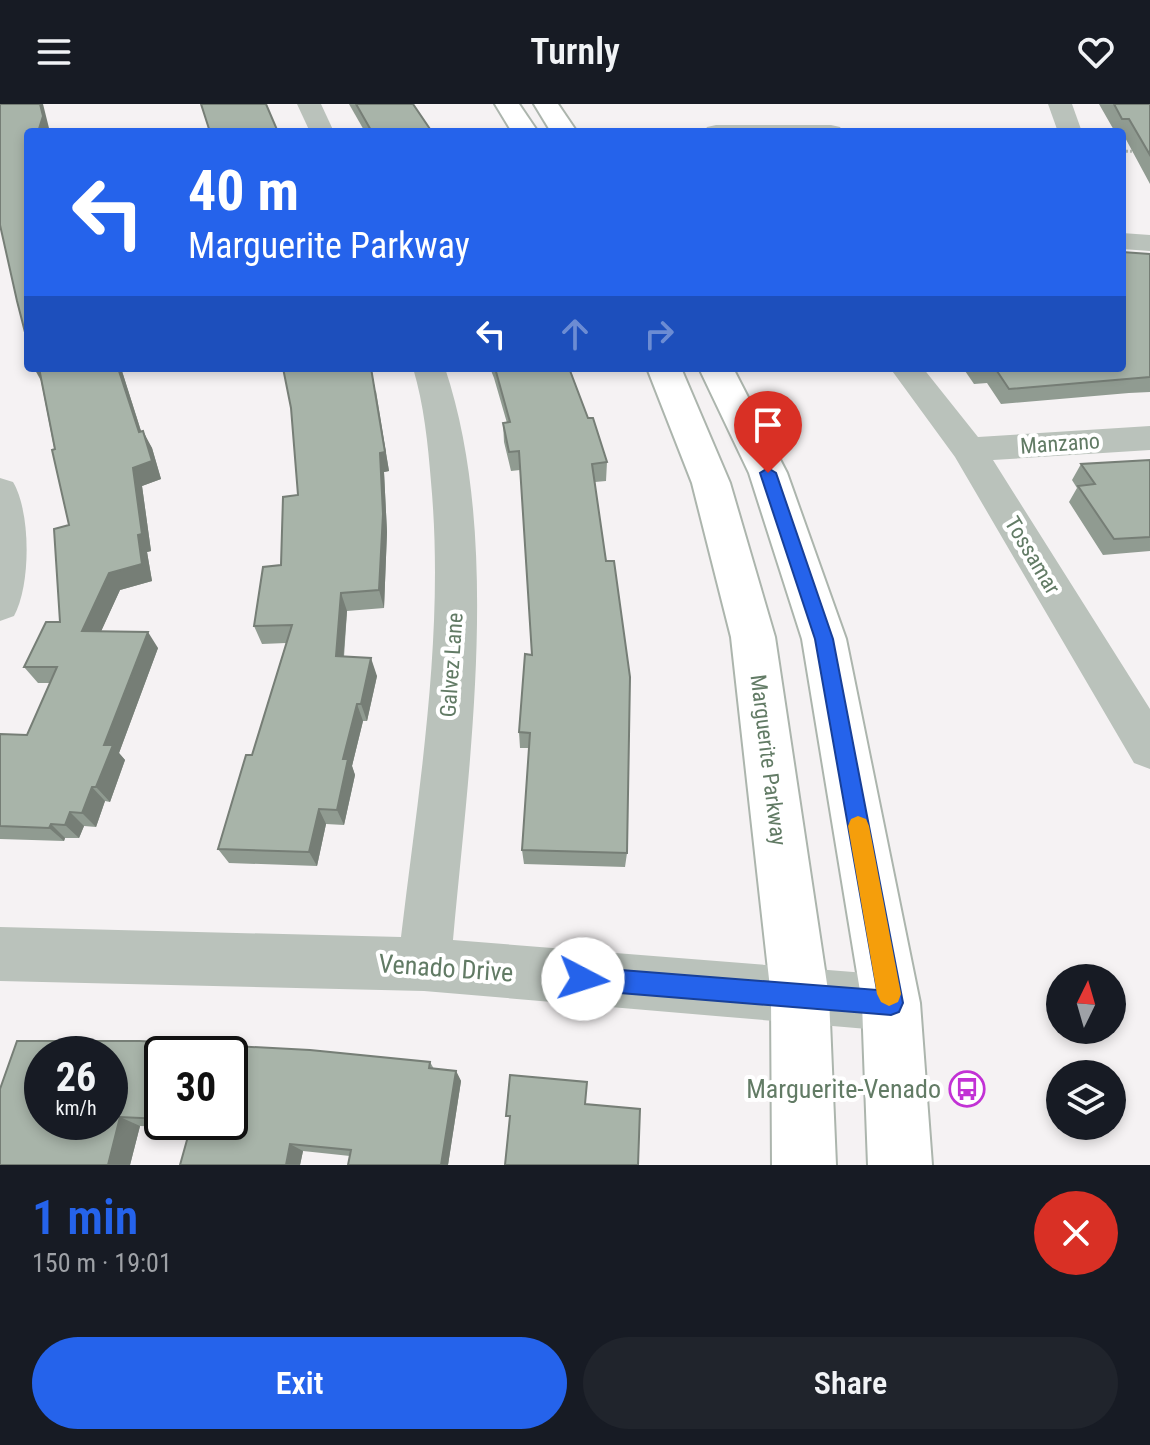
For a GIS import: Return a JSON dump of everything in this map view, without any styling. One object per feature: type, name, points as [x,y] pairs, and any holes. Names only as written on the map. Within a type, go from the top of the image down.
[{"type":"main road","points":[[507,104],[522,128]]},
{"type":"main road","points":[[546,104],[561,128]]},
{"type":"main road","name":"Marguerite Parkway","points":[[666,372],[711,483],[753,637],[800,997],[804,1165]]},
{"type":"main road","points":[[718,372],[768,473],[824,639],[891,1003],[900,1165]]},
{"type":"street","points":[[309,104],[320,128]]},
{"type":"street","points":[[1060,104],[1069,128]]},
{"type":"street","points":[[1126,241],[1150,243]]},
{"type":"street","name":"Galvez Lane","points":[[424,964],[456,638],[455,513],[437,391],[430,372]]},
{"type":"street","name":"Tossamar","points":[[909,372],[969,450],[1150,749]]},
{"type":"street","name":"Manzano","points":[[969,450],[1150,438]]},
{"type":"street","points":[[0,491],[8,546],[0,605]]},
{"type":"street","name":"Venado Drive","points":[[0,954],[424,964],[891,1003]]},
{"type":"path","points":[[1126,151],[1150,152]]},
{"type":"building","points":[[0,104],[40,104],[43,116],[39,128],[24,128],[24,328],[0,225]]},
{"type":"building","points":[[201,104],[266,104],[276,128],[209,128]]},
{"type":"building","points":[[356,104],[413,104],[429,128],[370,128]]},
{"type":"building","points":[[1114,104],[1150,104],[1150,155],[1129,119],[1122,119]]},
{"type":"building","points":[[1126,252],[1150,254],[1150,377],[1009,389],[998,372],[1126,372]]},
{"type":"building","points":[[40,372],[119,372],[152,461],[133,468],[142,534],[138,535],[142,564],[109,573],[82,631],[148,632],[104,745],[113,745],[82,813],[70,812],[65,825],[51,824],[49,828],[0,826],[0,734],[27,735],[57,667],[24,667],[46,622],[60,622],[54,529],[69,525],[52,450],[55,449]]},
{"type":"building","points":[[284,372],[372,372],[385,452],[380,453],[383,514],[379,590],[341,593],[336,656],[371,658],[361,704],[357,704],[343,759],[348,759],[337,810],[319,809],[309,852],[218,849],[246,755],[252,755],[292,625],[254,626],[263,567],[281,565],[283,497],[298,495],[291,408]]},
{"type":"building","points":[[496,372],[571,372],[588,418],[593,418],[607,462],[592,464],[606,561],[614,561],[630,677],[627,853],[522,850],[530,733],[519,732],[525,654],[532,655],[519,451],[509,452],[503,423],[510,422]]},
{"type":"building","points":[[1150,460],[1150,537],[1114,539],[1078,486],[1095,484],[1081,464]]},
{"type":"building","points":[[17,1041],[24,1041],[24,1140],[114,1140],[108,1165],[0,1165],[0,1089]]},
{"type":"building","points":[[128,1041],[144,1041],[144,1118],[128,1117]]},
{"type":"building","points":[[248,1047],[430,1062],[429,1068],[456,1071],[441,1165],[348,1165],[351,1150],[290,1144],[286,1165],[180,1165],[187,1140],[248,1140]]},
{"type":"building","points":[[510,1075],[587,1082],[585,1104],[640,1109],[638,1165],[505,1165]]},
{"type":"slow traffic","points":[[858,826],[889,994]]},
{"type":"place","name":"Marguerite-Venado","points":[[967,1089]]},
{"type":"route","points":[[583,979],[891,1003],[824,639],[768,473]]}]
